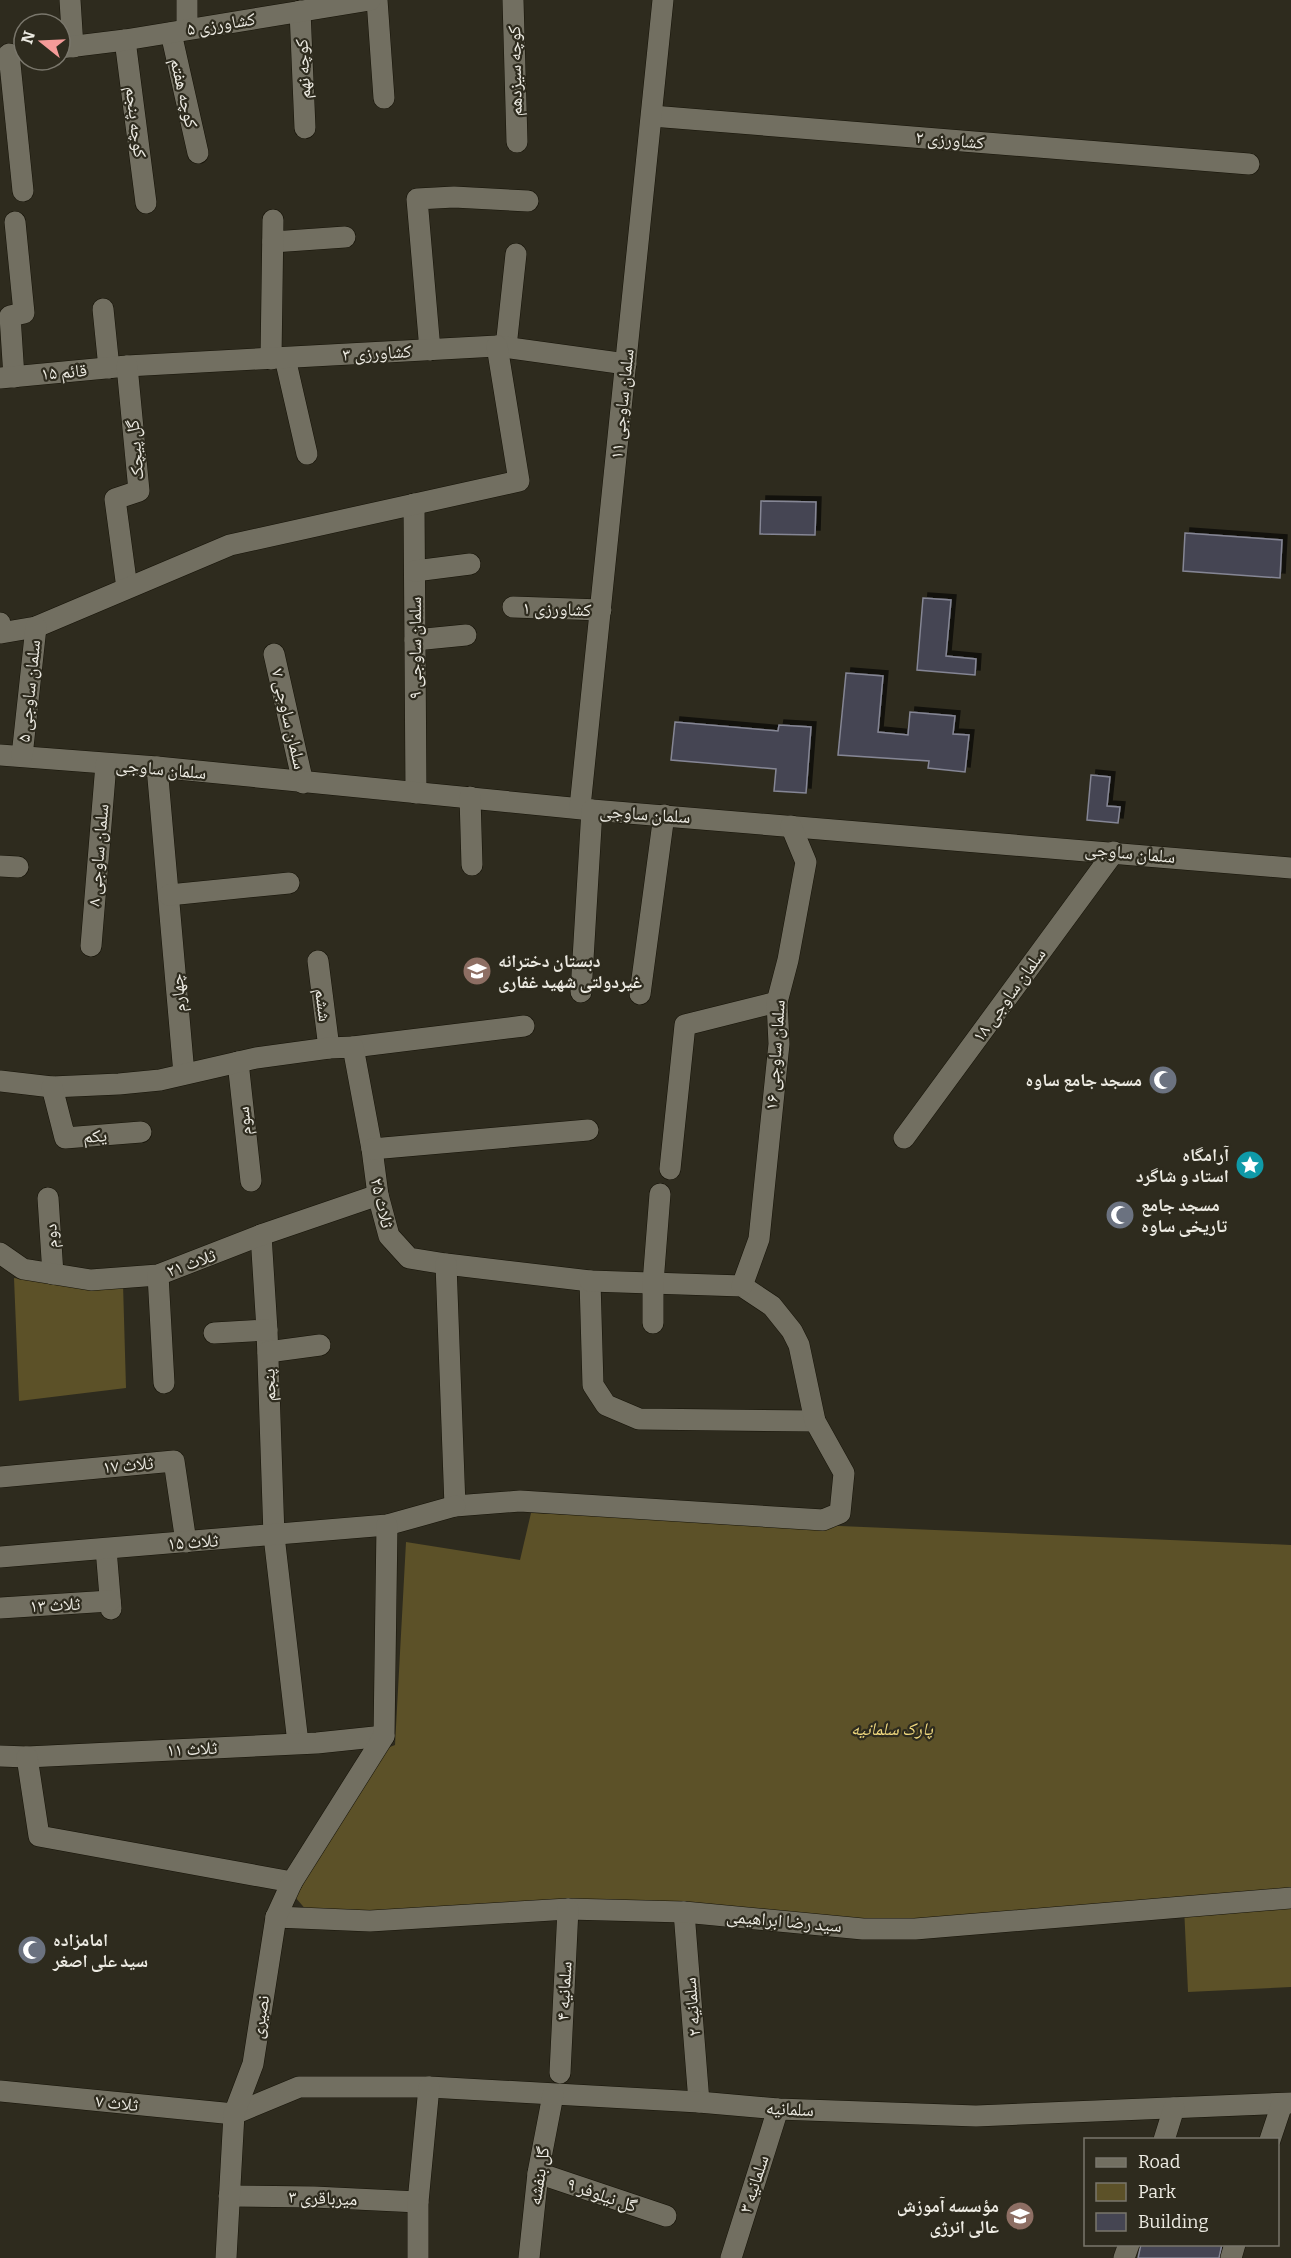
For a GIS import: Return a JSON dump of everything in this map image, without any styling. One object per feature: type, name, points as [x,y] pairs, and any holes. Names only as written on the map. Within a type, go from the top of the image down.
[{"type":"street","name":"کوچه هفتم","points":[[187,0],[179,31],[198,153]]},
{"type":"street","name":"کشاورزی ۵","points":[[72,46],[179,31],[293,8],[370,0]]},
{"type":"street","points":[[377,0],[384,98]]},
{"type":"street","name":"کوچه سیزدهم","points":[[513,0],[517,142]]},
{"type":"street","name":"سلمان ساوجی ۱۱","points":[[581,992],[586,809],[601,610],[663,0]]},
{"type":"street","name":"کوچه نهم","points":[[293,8],[305,128]]},
{"type":"street","name":"کوچه پنجم","points":[[125,40],[146,203]]},
{"type":"street","points":[[7,50],[22,191]]},
{"type":"street","name":"کشاورزی ۲","points":[[652,116],[1249,164]]},
{"type":"street","points":[[430,350],[417,199],[454,197],[528,201]]},
{"type":"street","points":[[273,220],[278,358],[307,454]]},
{"type":"street","points":[[7,377],[10,316],[24,313],[15,222]]},
{"type":"street","points":[[273,242],[345,237]]},
{"type":"street","points":[[0,623],[1,633],[36,627],[230,545],[519,481],[501,347],[516,254]]},
{"type":"street","points":[[103,309],[118,367]]},
{"type":"street","name":"کشاورزی ۳","points":[[118,367],[501,347],[626,364]]},
{"type":"street","name":"قائم ۱۵","points":[[7,377],[118,367]]},
{"type":"street","name":"گل پیچک","points":[[118,367],[139,492],[115,499],[127,588]]},
{"type":"street","name":"سلمان ساوجی ۹","points":[[414,504],[416,793]]},
{"type":"street","points":[[415,571],[470,564]]},
{"type":"street","name":"کشاورزی ۱","points":[[513,607],[601,610]]},
{"type":"street","name":"سلمان ساوجی ۵","points":[[22,756],[36,627]]},
{"type":"street","points":[[415,640],[466,635]]},
{"type":"street","name":"سلمان ساوجی ۷","points":[[274,654],[303,783]]},
{"type":"street","name":"سلمان ساوجی","points":[[0,755],[586,809],[1291,868]]},
{"type":"street","name":"سلمان ساوجی ۸","points":[[91,946],[106,764]]},
{"type":"street","name":"چهارم","points":[[157,768],[184,1074]]},
{"type":"street","points":[[470,797],[472,865]]},
{"type":"street","points":[[640,994],[664,814]]},
{"type":"street","name":"سلمان ساوجی ۱۶","points":[[742,1286],[759,1239],[779,1044],[777,1002],[788,960],[806,861],[791,826]]},
{"type":"street","name":"سلمان ساوجی ۱۸","points":[[904,1138],[1114,852]]},
{"type":"street","points":[[170,904],[289,883]]},
{"type":"street","name":"ششم","points":[[318,961],[329,1048]]},
{"type":"street","points":[[670,1169],[685,1025],[777,1002]]},
{"type":"street","points":[[0,1081],[52,1087],[150,1081],[238,1062],[329,1048],[524,1026]]},
{"type":"street","name":"ثلاث ۲۵","points":[[353,1047],[378,1195],[389,1236],[409,1258],[590,1281],[742,1286]]},
{"type":"street","name":"سوم","points":[[238,1062],[251,1181]]},
{"type":"street","name":"یکم","points":[[52,1087],[65,1138],[141,1132]]},
{"type":"street","points":[[372,1149],[588,1130]]},
{"type":"street","points":[[653,1323],[653,1283],[660,1194]]},
{"type":"street","name":"ثلاث ۲۱","points":[[0,1253],[22,1269],[91,1280],[158,1275],[261,1235],[378,1195]]},
{"type":"street","name":"دوم","points":[[48,1198],[53,1274]]},
{"type":"street","name":"پنجم","points":[[261,1235],[268,1352],[274,1536],[298,1743]]},
{"type":"street","points":[[446,1264],[454,1506]]},
{"type":"street","points":[[158,1275],[164,1383]]},
{"type":"street","points":[[590,1281],[593,1385],[606,1405],[639,1419],[815,1421],[804,1363],[796,1338],[772,1306],[742,1286]]},
{"type":"street","points":[[214,1333],[267,1330]]},
{"type":"street","points":[[268,1352],[320,1345]]},
{"type":"street","name":"ثلاث ۱۵","points":[[0,1557],[387,1525],[454,1506],[520,1501],[823,1520],[840,1513],[844,1473],[815,1421]]},
{"type":"street","name":"ثلاث ۱۷","points":[[0,1477],[174,1461],[186,1542]]},
{"type":"street","points":[[384,1736],[387,1525]]},
{"type":"street","name":"ثلاث ۱۳","points":[[0,1608],[111,1605],[106,1549]]},
{"type":"street","name":"ثلاث ۱۱","points":[[0,1756],[27,1757],[298,1743],[384,1736]]},
{"type":"street","name":"نصیری","points":[[226,2258],[234,2114],[252,2064],[276,1917],[292,1882],[384,1736]]},
{"type":"street","points":[[27,1757],[39,1836],[292,1882]]},
{"type":"street","name":"سید رضا ابراهیمی","points":[[276,1917],[370,1921],[567,1909],[684,1912],[863,1929],[915,1929],[1291,1898]]},
{"type":"street","name":"سلمانیه ۴","points":[[560,2073],[567,1909]]},
{"type":"street","name":"سلمانیه ۲","points":[[684,1912],[699,2102]]},
{"type":"street","name":"سلمانیه","points":[[234,2114],[299,2087],[429,2087],[699,2102],[778,2109],[976,2116],[1288,2105]]},
{"type":"street","points":[[418,2258],[418,2202],[429,2087]]},
{"type":"street","name":"ثلاث ۷","points":[[0,2091],[234,2114]]},
{"type":"street","name":"گل بنفشه","points":[[529,2258],[538,2173],[554,2095]]},
{"type":"street","points":[[1271,2138],[1288,2105]]},
{"type":"street","points":[[1164,2138],[1174,2108]]},
{"type":"street","name":"سلمانیه ۳","points":[[731,2258],[778,2109]]},
{"type":"street","name":"گل نیلوفر ۹","points":[[538,2173],[666,2216]]},
{"type":"street","name":"میرباقری ۳","points":[[229,2196],[418,2202]]},
{"type":"green space","points":[[14,1278],[75,1287],[123,1284],[126,1388],[19,1401]]},
{"type":"green space","name":"پارک سلمانیه","points":[[531,1513],[1291,1545],[1291,1987],[1188,1992],[1184,1907],[892,1929],[662,1912],[314,1919],[289,1890],[372,1754],[395,1745],[406,1542],[520,1560]]},
{"type":"building","points":[[761,501],[816,502],[815,535],[760,534]]},
{"type":"building","points":[[1185,533],[1282,540],[1280,578],[1183,571]]},
{"type":"building","points":[[923,598],[951,600],[946,656],[976,659],[975,675],[917,670]]},
{"type":"building","points":[[846,673],[883,676],[878,732],[908,735],[910,712],[955,716],[953,734],[969,735],[965,772],[928,768],[929,761],[838,755]]},
{"type":"building","points":[[675,722],[778,731],[779,725],[811,727],[806,793],[774,791],[776,769],[671,760]]},
{"type":"building","points":[[1091,775],[1110,777],[1107,806],[1120,807],[1118,823],[1087,820]]},
{"type":"building","points":[[1141,2246],[1222,2246],[1219,2258],[1138,2258]]},
{"type":"place","name":"دبستان دخترانه غیردولتی شهید غفاری","points":[[477,971]]},
{"type":"place","name":"مسجد جامع ساوه","points":[[1163,1080]]},
{"type":"place","name":"آرامگاه استاد و شاگرد","points":[[1250,1165]]},
{"type":"place","name":"مسجد جامع تاریخی ساوه","points":[[1120,1215]]},
{"type":"place","name":"امامزاده سید علی اصغر","points":[[32,1950]]},
{"type":"place","name":"مؤسسه آموزش عالی انرژی","points":[[1020,2216]]}]
